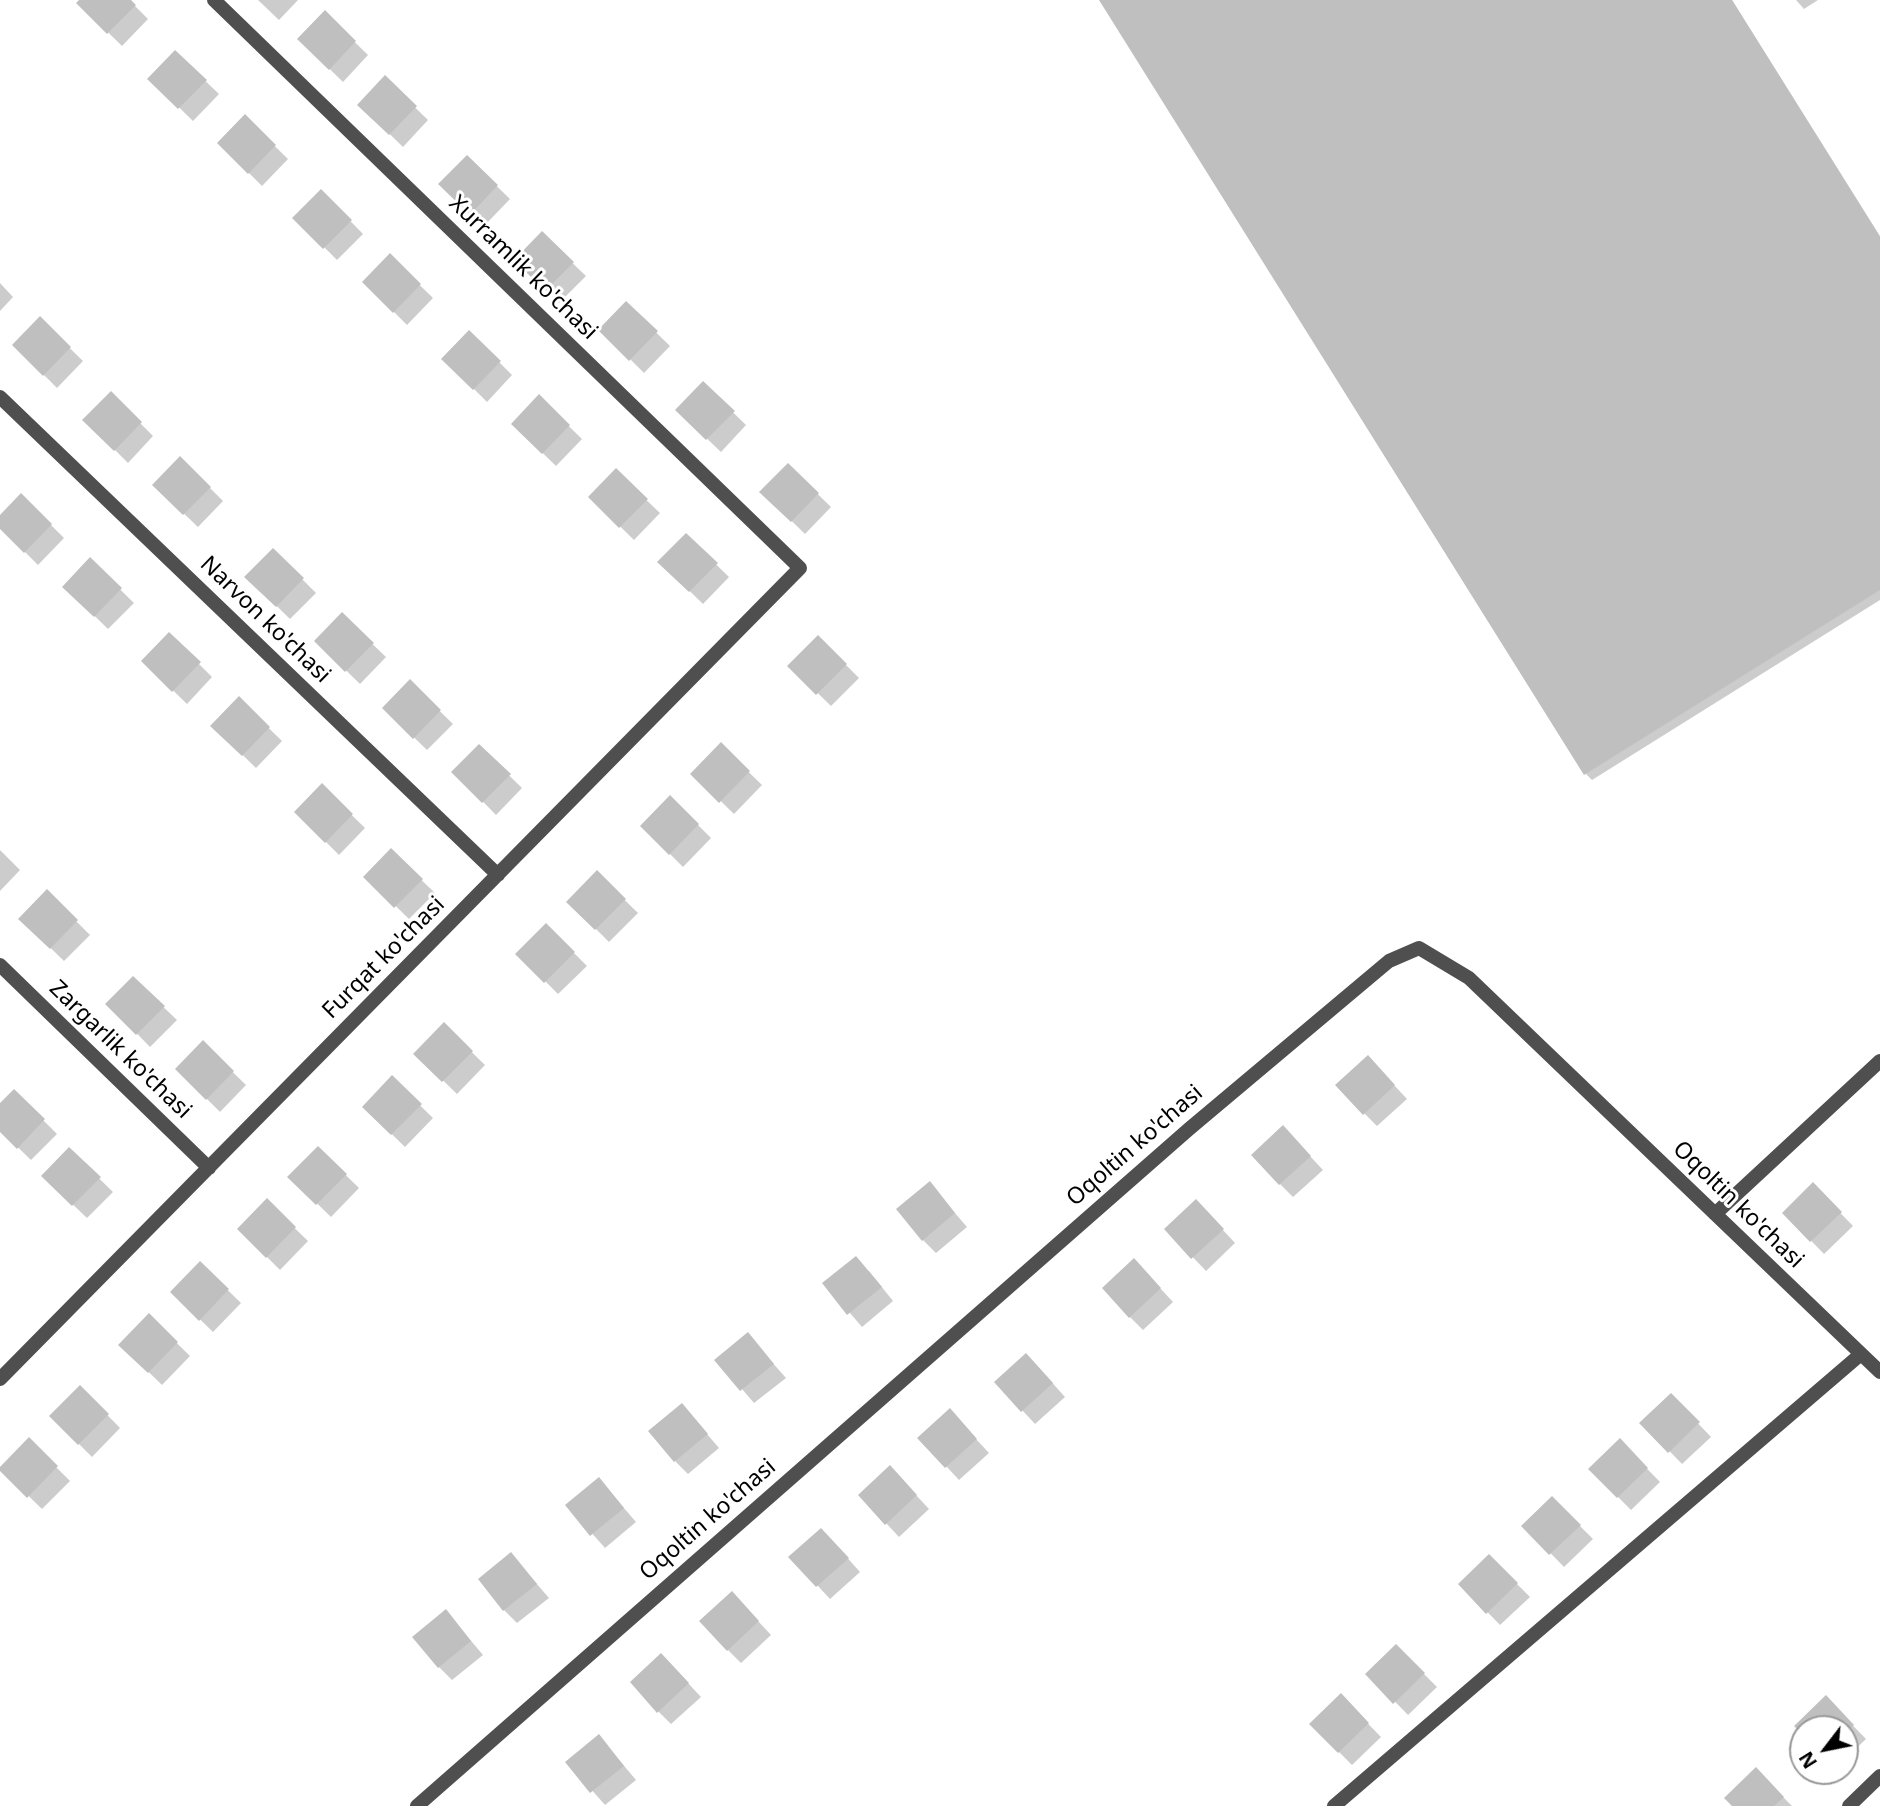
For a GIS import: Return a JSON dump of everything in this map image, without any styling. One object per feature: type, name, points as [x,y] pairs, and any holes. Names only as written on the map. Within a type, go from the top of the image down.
[{"type":"street","name":"Xurramlik ko'chasi","points":[[214,0],[800,568]]},
{"type":"street","name":"Narvon ko'chasi","points":[[0,397],[498,875]]},
{"type":"street","name":"Furqat ko'chasi","points":[[0,1379],[800,568]]},
{"type":"street","name":"Oqoltin ko'chasi","points":[[417,1806],[1178,1138],[1389,961],[1419,948],[1469,978],[1880,1372]]},
{"type":"street","name":"Zargarlik ko'chasi","points":[[0,965],[209,1168]]},
{"type":"street","points":[[1715,1214],[1880,1061]]},
{"type":"street","points":[[1334,1806],[1861,1354]]},
{"type":"street","points":[[1849,1806],[1880,1776]]},
{"type":"building","points":[[79,0],[131,0],[136,5],[107,34],[76,3]]},
{"type":"building","points":[[1099,0],[1732,0],[1880,237],[1880,590],[1584,775]]},
{"type":"building","points":[[325,10],[356,41],[329,70],[297,39]]},
{"type":"building","points":[[175,50],[207,80],[178,109],[147,79]]},
{"type":"building","points":[[385,75],[417,106],[389,135],[357,105]]},
{"type":"building","points":[[245,114],[276,145],[248,174],[217,143]]},
{"type":"building","points":[[467,155],[498,185],[470,215],[438,184]]},
{"type":"building","points":[[321,189],[352,220],[323,249],[292,218]]},
{"type":"building","points":[[542,231],[574,262],[545,291],[514,260]]},
{"type":"building","points":[[390,253],[421,284],[393,313],[362,282]]},
{"type":"building","points":[[626,301],[658,331],[629,361],[598,330]]},
{"type":"building","points":[[40,316],[71,347],[43,376],[12,345]]},
{"type":"building","points":[[469,330],[501,361],[473,390],[441,359]]},
{"type":"building","points":[[703,381],[735,411],[706,440],[675,410]]},
{"type":"building","points":[[111,391],[142,422],[114,451],[82,420]]},
{"type":"building","points":[[539,394],[570,425],[542,454],[511,424]]},
{"type":"building","points":[[180,456],[211,487],[183,515],[152,485]]},
{"type":"building","points":[[788,463],[819,493],[791,522],[759,492]]},
{"type":"building","points":[[616,468],[648,499],[619,528],[588,497]]},
{"type":"building","points":[[21,493],[52,524],[24,553],[0,529],[0,515]]},
{"type":"building","points":[[686,533],[718,563],[689,592],[657,562]]},
{"type":"building","points":[[273,548],[304,578],[276,607],[244,577]]},
{"type":"building","points":[[90,557],[122,588],[94,617],[62,587]]},
{"type":"building","points":[[342,612],[374,643],[345,672],[314,641]]},
{"type":"building","points":[[169,632],[201,662],[172,692],[141,661]]},
{"type":"building","points":[[818,635],[847,664],[816,695],[787,666]]},
{"type":"building","points":[[410,679],[441,710],[413,739],[382,708]]},
{"type":"building","points":[[239,696],[270,727],[242,756],[210,726]]},
{"type":"building","points":[[721,742],[750,771],[719,803],[690,774]]},
{"type":"building","points":[[479,744],[511,774],[482,803],[451,772]]},
{"type":"building","points":[[322,783],[353,814],[325,843],[294,812]]},
{"type":"building","points":[[670,795],[699,824],[669,855],[640,826]]},
{"type":"building","points":[[391,848],[423,879],[394,908],[363,877]]},
{"type":"building","points":[[597,870],[626,899],[595,930],[566,902]]},
{"type":"building","points":[[47,889],[78,920],[50,949],[18,919]]},
{"type":"building","points":[[546,923],[575,952],[544,983],[515,954]]},
{"type":"building","points":[[133,976],[165,1006],[136,1035],[105,1004]]},
{"type":"building","points":[[444,1022],[473,1051],[442,1082],[413,1054]]},
{"type":"building","points":[[203,1040],[234,1071],[206,1100],[175,1069]]},
{"type":"building","points":[[1368,1055],[1395,1085],[1363,1115],[1335,1085]]},
{"type":"building","points":[[392,1075],[422,1104],[391,1135],[362,1107]]},
{"type":"building","points":[[14,1089],[45,1119],[17,1149],[0,1132],[0,1103]]},
{"type":"building","points":[[1283,1125],[1311,1156],[1279,1185],[1251,1155]]},
{"type":"building","points":[[318,1146],[347,1174],[316,1205],[287,1177]]},
{"type":"building","points":[[69,1147],[101,1177],[72,1206],[41,1176]]},
{"type":"building","points":[[930,1181],[955,1213],[922,1241],[896,1209]]},
{"type":"building","points":[[1813,1182],[1842,1212],[1810,1242],[1782,1213]]},
{"type":"building","points":[[267,1198],[296,1227],[266,1258],[237,1229]]},
{"type":"building","points":[[1196,1199],[1224,1229],[1191,1259],[1164,1229]]},
{"type":"building","points":[[856,1256],[882,1287],[847,1315],[822,1283]]},
{"type":"building","points":[[1134,1258],[1161,1288],[1129,1318],[1102,1288]]},
{"type":"building","points":[[200,1261],[229,1289],[199,1321],[170,1292]]},
{"type":"building","points":[[149,1313],[178,1342],[148,1373],[118,1345]]},
{"type":"building","points":[[748,1332],[774,1364],[740,1391],[714,1360]]},
{"type":"building","points":[[1026,1353],[1053,1383],[1021,1412],[994,1382]]},
{"type":"building","points":[[80,1385],[109,1414],[78,1445],[49,1416]]},
{"type":"building","points":[[1671,1393],[1700,1422],[1668,1453],[1639,1423]]},
{"type":"building","points":[[682,1403],[708,1434],[674,1462],[648,1431]]},
{"type":"building","points":[[950,1408],[977,1439],[945,1468],[917,1438]]},
{"type":"building","points":[[29,1437],[58,1466],[27,1498],[0,1471],[0,1467]]},
{"type":"building","points":[[1620,1438],[1648,1468],[1617,1498],[1588,1469]]},
{"type":"building","points":[[890,1465],[917,1495],[885,1525],[858,1495]]},
{"type":"building","points":[[599,1477],[624,1508],[590,1536],[565,1505]]},
{"type":"building","points":[[1552,1496],[1581,1525],[1549,1555],[1521,1526]]},
{"type":"building","points":[[821,1528],[849,1558],[816,1587],[788,1557]]},
{"type":"building","points":[[511,1552],[537,1584],[503,1611],[478,1579]]},
{"type":"building","points":[[1489,1554],[1518,1583],[1486,1614],[1458,1584]]},
{"type":"building","points":[[732,1591],[759,1621],[727,1651],[699,1621]]},
{"type":"building","points":[[446,1609],[471,1641],[438,1668],[412,1637]]},
{"type":"building","points":[[1396,1644],[1425,1673],[1393,1704],[1365,1674]]},
{"type":"building","points":[[661,1653],[689,1683],[657,1713],[630,1682]]},
{"type":"building","points":[[1341,1693],[1369,1723],[1338,1753],[1309,1724]]},
{"type":"building","points":[[1826,1695],[1845,1715],[1805,1715]]},
{"type":"building","points":[[599,1734],[624,1766],[590,1793],[565,1762]]},
{"type":"building","points":[[1756,1767],[1784,1797],[1774,1806],[1732,1806],[1724,1798]]}]
